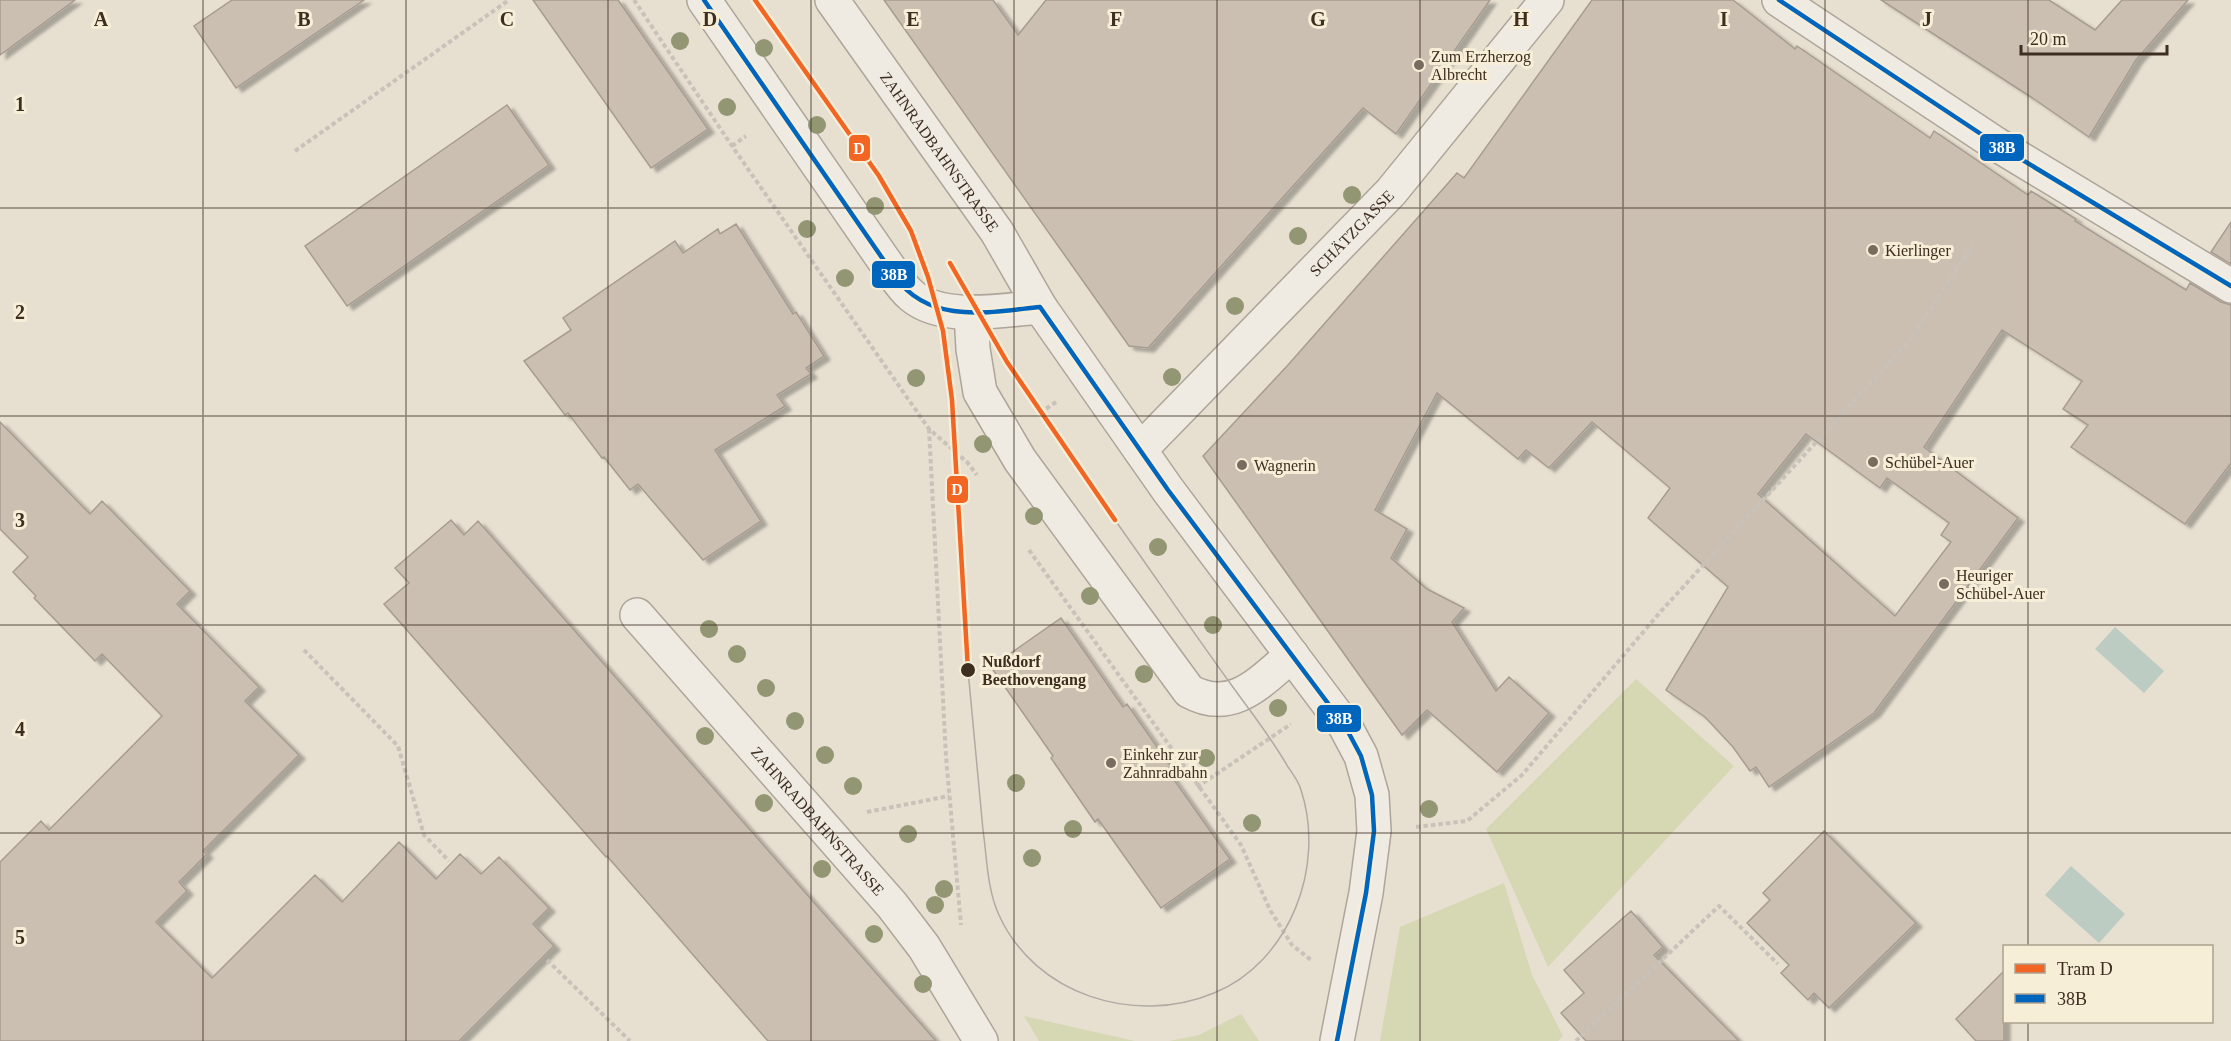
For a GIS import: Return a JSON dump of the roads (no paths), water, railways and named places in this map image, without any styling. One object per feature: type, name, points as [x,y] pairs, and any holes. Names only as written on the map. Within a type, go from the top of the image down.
[{"type":"street","points":[[704,0],[899,281],[913,297],[939,309],[971,312],[1040,307]]},
{"type":"street","name":"ZAHNRADBAHNSTRASSE","points":[[832,0],[997,232],[1040,307],[1140,450],[1345,726],[1361,756],[1372,795],[1374,831],[1365,893],[1337,1041]]},
{"type":"street","name":"SCHÄTZGASSE","points":[[1140,450],[1391,192],[1547,0]]},
{"type":"street","points":[[1779,0],[2006,151],[2231,286]]},
{"type":"street","points":[[971,312],[973,350],[980,392],[1020,460],[1189,692],[1203,699],[1223,701],[1238,696],[1260,682],[1292,655]]},
{"type":"street","name":"ZAHNRADBAHNSTRASSE","points":[[637,615],[892,905],[924,947],[981,1041]]},
{"type":"tram line","name":"D","points":[[755,0],[879,176],[911,231],[928,277],[943,331],[952,400],[968,670]]},
{"type":"tram line","name":"D","points":[[950,263],[1007,362],[1115,520]]},
{"type":"tram line","points":[[968,670],[983,830],[992,895],[999,915],[1015,943],[1037,966],[1062,984],[1090,996],[1121,1004],[1152,1006],[1184,1002],[1214,993],[1241,978],[1263,959],[1282,935],[1295,908],[1304,879],[1309,849],[1308,819],[1300,787],[1267,735],[1115,520]]},
{"type":"place","name":"Zum Erzherzog Albrecht","points":[[1419,65]]},
{"type":"place","name":"Kierlinger","points":[[1873,250]]},
{"type":"place","name":"Schübel-Auer","points":[[1873,462]]},
{"type":"place","name":"Wagnerin","points":[[1242,465]]},
{"type":"place","name":"Heuriger Schübel-Auer","points":[[1944,584]]},
{"type":"place","name":"Nußdorf Beethovengang","points":[[968,670]]},
{"type":"place","name":"Einkehr zur Zahnradbahn","points":[[1111,763]]}]
